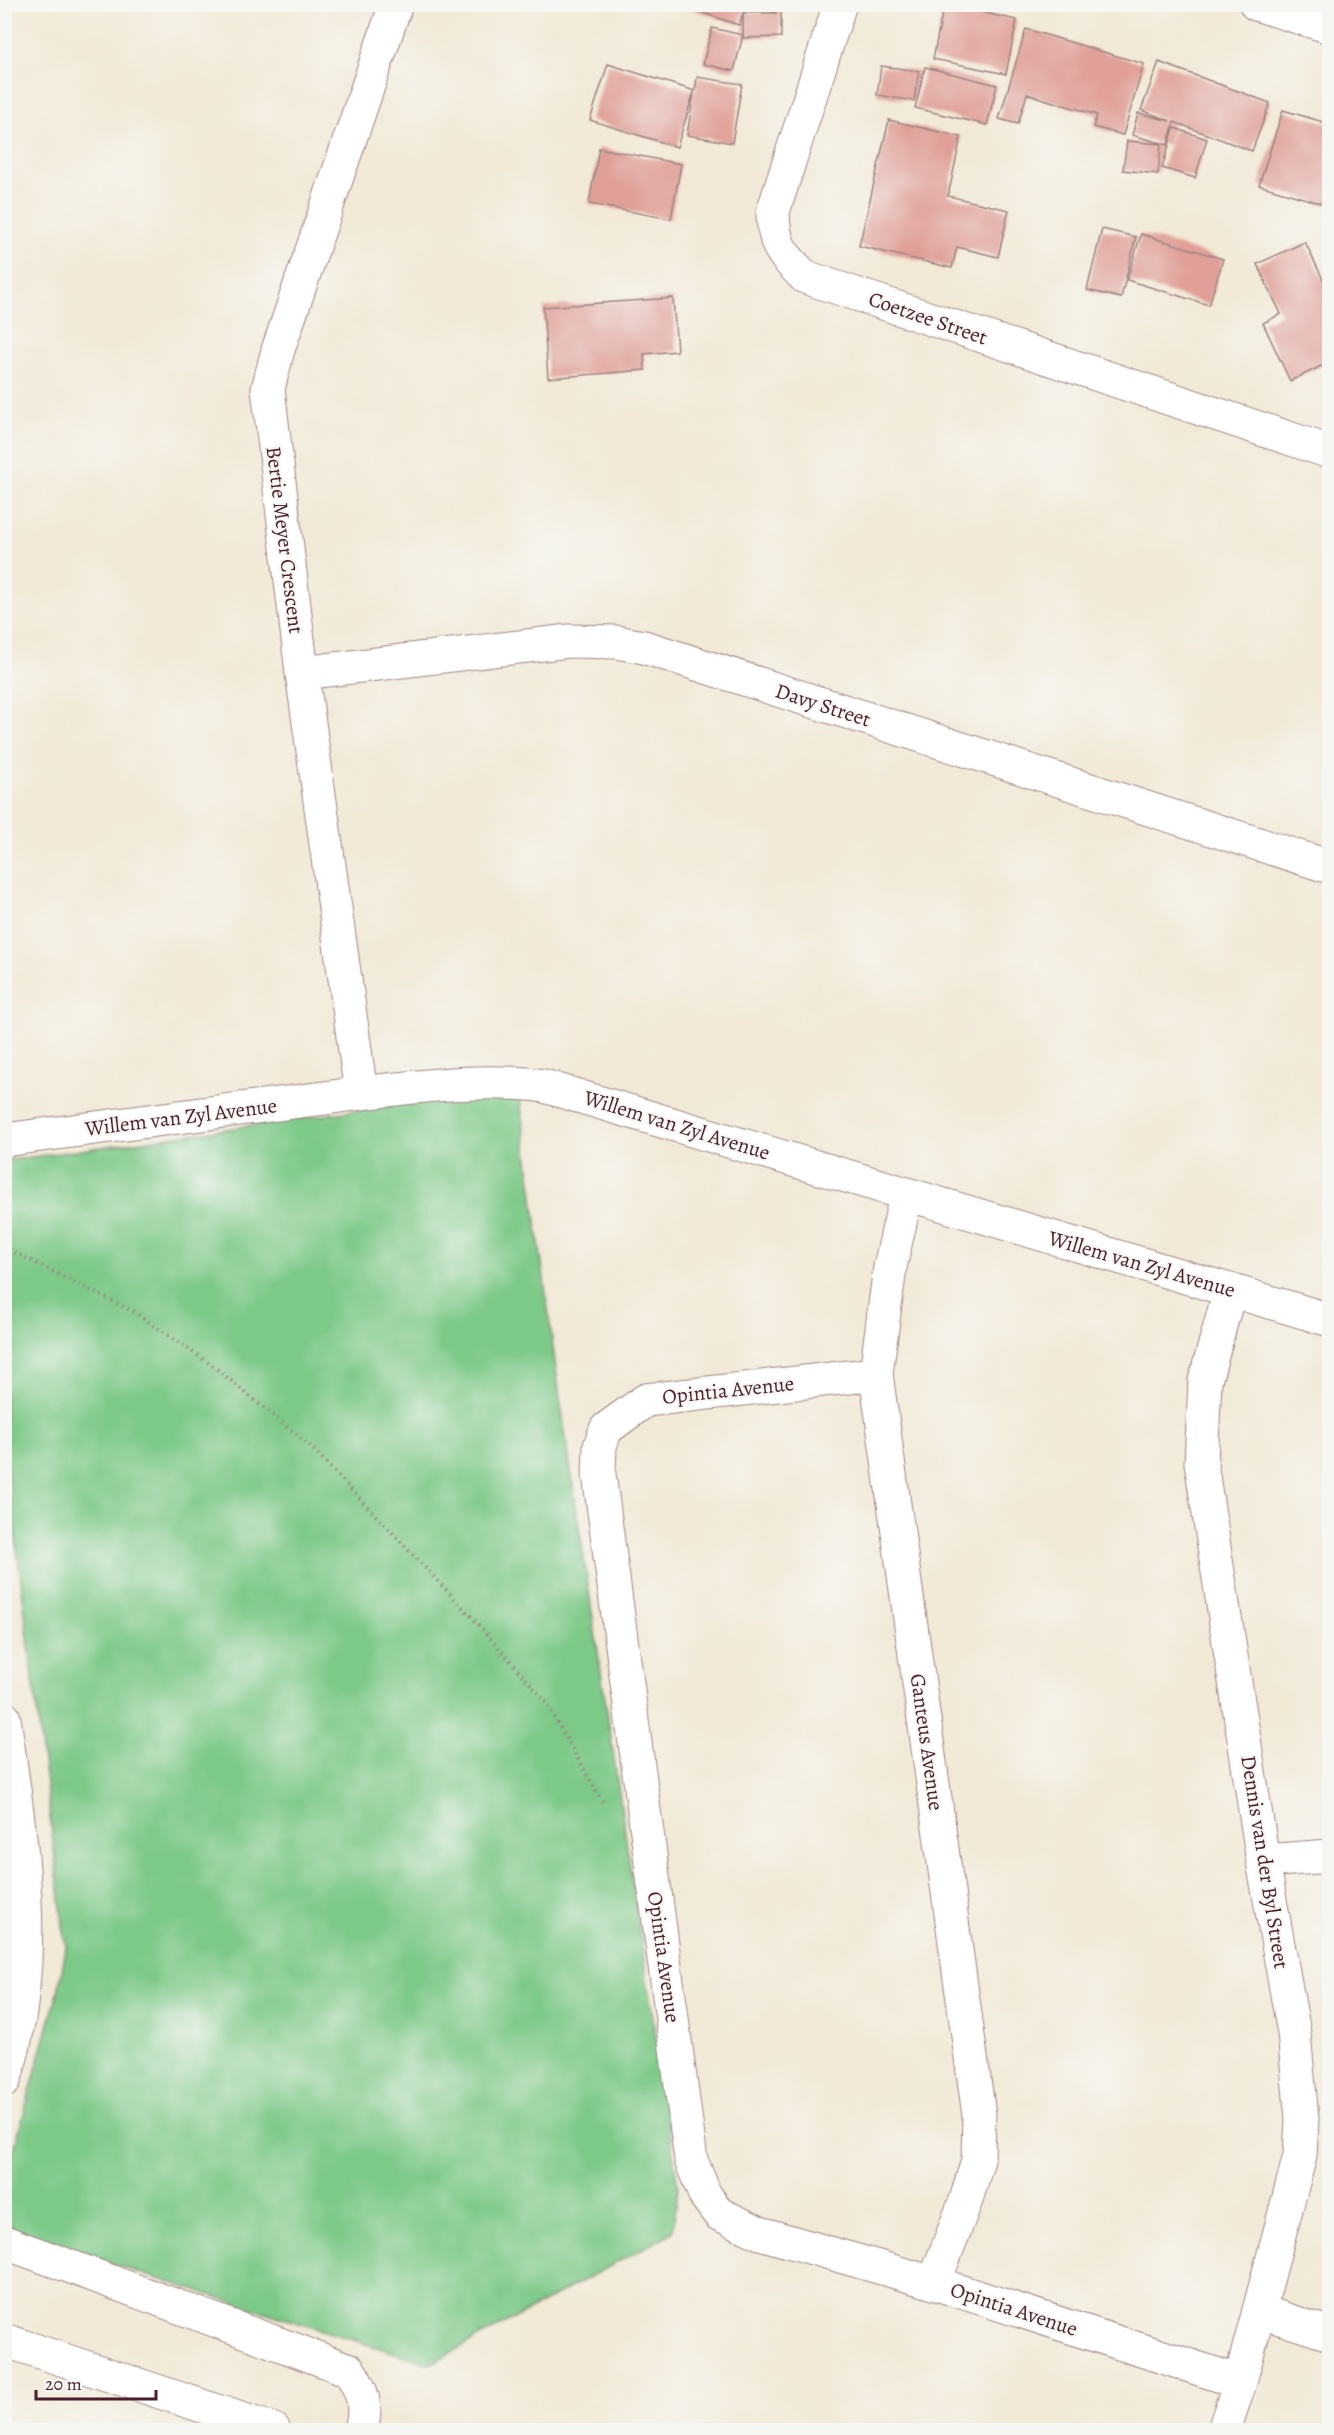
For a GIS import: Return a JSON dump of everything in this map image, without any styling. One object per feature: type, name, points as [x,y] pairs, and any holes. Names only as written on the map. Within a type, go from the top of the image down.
[{"type":"street","name":"Bertie Meyer Crescent","points":[[361,1093],[302,673],[268,389],[278,350],[396,4]]},
{"type":"street","name":"Coetzee Street","points":[[840,4],[773,212],[774,237],[785,257],[805,277],[1329,452]]},
{"type":"street","points":[[1257,4],[1329,27]]},
{"type":"street","name":"Davy Street","points":[[302,673],[569,641],[644,647],[1329,867]]},
{"type":"street","name":"Willem van Zyl Avenue","points":[[4,1140],[361,1093],[516,1082],[544,1086],[906,1196],[1329,1320]]},
{"type":"street","name":"Ganteus Avenue","points":[[906,1196],[888,1278],[876,1374],[980,2115],[978,2160],[966,2200],[933,2283]]},
{"type":"street","name":"Dennis van der Byl Street","points":[[1224,2430],[1240,2382],[1300,2156],[1302,2119],[1294,2033],[1263,1861],[1201,1463],[1205,1381],[1230,1290]]},
{"type":"street","name":"Opintia Avenue","points":[[876,1374],[646,1400],[606,1429],[600,1446],[599,1474],[691,2160],[705,2195],[718,2214],[760,2233],[933,2283],[1240,2382]]},
{"type":"street","points":[[4,1719],[26,1874],[27,1922],[22,2013],[4,2081]]},
{"type":"street","points":[[1263,1861],[1329,1856]]},
{"type":"street","points":[[4,2242],[349,2370],[362,2390],[364,2420],[361,2430]]},
{"type":"street","points":[[1259,2311],[1329,2334]]},
{"type":"street","points":[[4,2340],[274,2430]]},
{"type":"path","points":[[4,1247],[134,1312],[213,1366],[309,1444],[471,1616],[545,1701],[610,1814]]},
{"type":"green space","points":[[486,1096],[520,1099],[558,1385],[678,2187],[673,2232],[430,2364],[73,2252],[5,2226],[5,2180],[59,1988],[66,1948],[5,1450],[4,1161],[401,1104]]},
{"type":"building","points":[[676,4],[746,4],[739,25]]},
{"type":"building","points":[[752,4],[784,4],[781,14],[781,37],[743,38],[743,13],[777,13]]},
{"type":"building","points":[[944,4],[1017,20],[1006,74],[933,59]]},
{"type":"building","points":[[712,28],[743,35],[734,71],[703,64]]},
{"type":"building","points":[[1026,29],[1144,64],[1123,135],[1093,127],[1097,115],[1027,94],[1018,124],[999,119]]},
{"type":"building","points":[[1159,62],[1270,103],[1252,151],[1174,122],[1168,145],[1132,135],[1138,113],[1170,121],[1141,110]]},
{"type":"building","points":[[608,64],[695,91],[697,77],[742,84],[732,143],[687,135],[694,92],[677,147],[590,120]]},
{"type":"building","points":[[881,66],[919,71],[914,101],[877,95]]},
{"type":"building","points":[[925,67],[997,85],[987,125],[915,108]]},
{"type":"building","points":[[1283,110],[1330,124],[1330,206],[1259,185]]},
{"type":"building","points":[[889,120],[961,137],[948,196],[1009,210],[998,257],[957,247],[952,268],[859,246]]},
{"type":"building","points":[[1174,128],[1207,139],[1195,178],[1162,168]]},
{"type":"building","points":[[1127,141],[1161,144],[1158,174],[1123,170]]},
{"type":"building","points":[[599,148],[681,164],[671,219],[589,204]]},
{"type":"building","points":[[1102,229],[1136,237],[1121,298],[1087,290]]},
{"type":"building","points":[[1141,234],[1223,259],[1209,305],[1127,280]]},
{"type":"building","points":[[1305,242],[1330,294],[1330,334],[1326,336],[1330,344],[1330,362],[1290,381],[1263,323],[1281,314],[1257,264]]},
{"type":"building","points":[[673,298],[677,351],[644,354],[645,370],[548,378],[543,307]]}]
